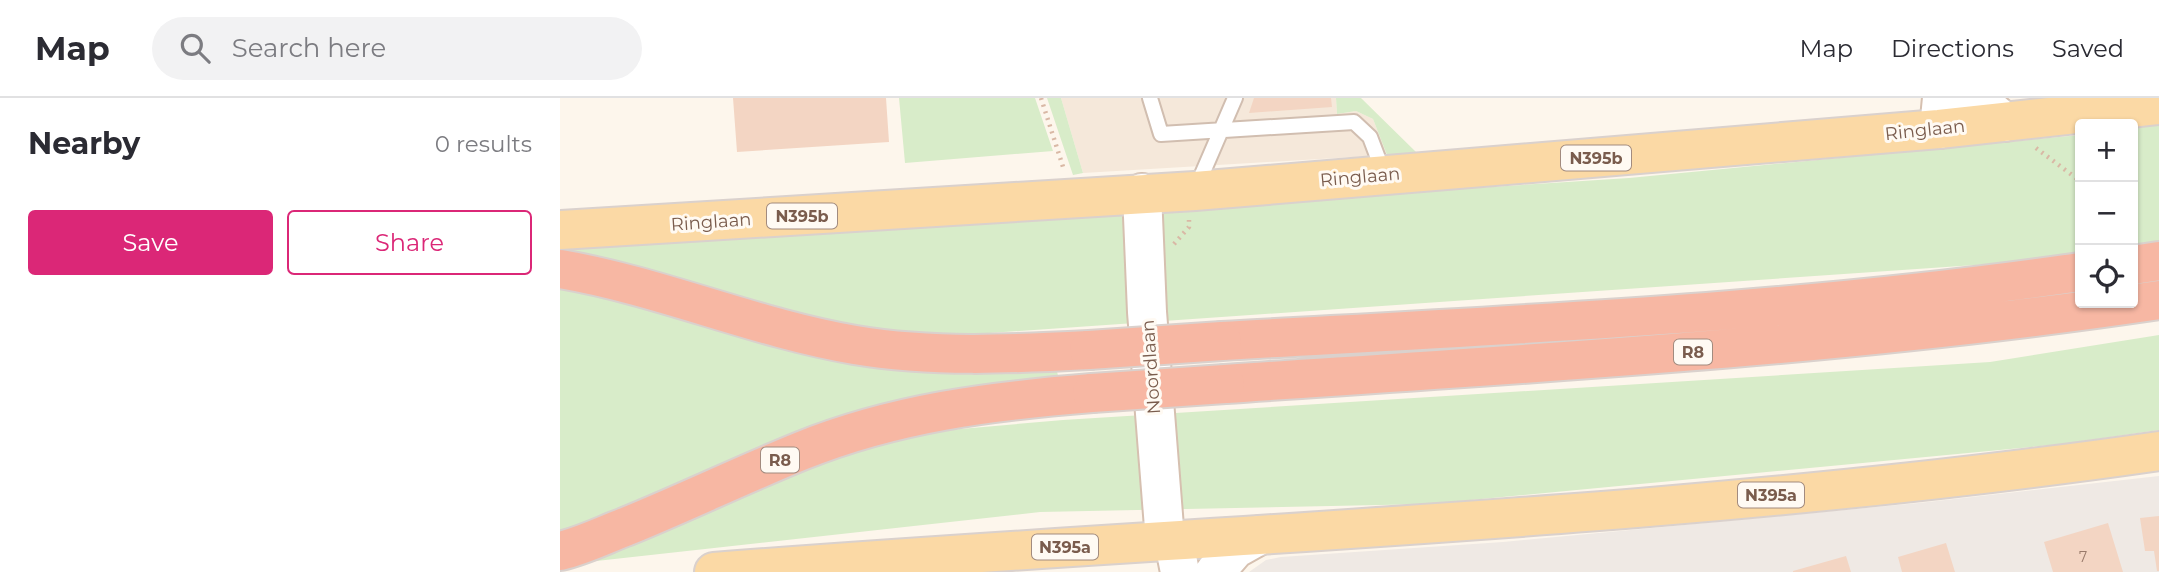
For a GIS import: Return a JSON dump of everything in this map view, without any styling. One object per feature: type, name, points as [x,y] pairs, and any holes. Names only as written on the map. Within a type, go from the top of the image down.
[{"type":"highway","points":[[2138,263],[2159,261]]},
{"type":"highway","name":"R8","points":[[560,269],[603,276],[854,345],[931,353],[1002,356],[1654,315],[1919,292],[2075,273]]},
{"type":"highway","name":"R8","points":[[560,551],[677,506],[771,464],[857,431],[915,415],[1002,400],[1767,346],[2061,314],[2159,300]]},
{"type":"main road","name":"Ringlaan","points":[[560,230],[1195,191],[1384,175],[1941,114],[2159,105]]},
{"type":"main road","name":"N395a","points":[[714,572],[966,553],[1166,562],[1260,535],[1561,513],[1921,482],[2159,451]]},
{"type":"street","name":"Noordlaan","points":[[1142,193],[1148,325],[1166,562]]},
{"type":"street","points":[[1214,572],[1235,549],[1260,535]]},
{"type":"street","points":[[966,553],[1004,572]]},
{"type":"lane","points":[[1150,98],[1161,134],[1354,122],[1370,137],[1384,175]]},
{"type":"lane","points":[[1195,191],[1235,98]]},
{"type":"path","points":[[1041,98],[1066,177]]},
{"type":"path","points":[[1990,110],[2075,178]]},
{"type":"shaded area","points":[[1061,98],[1336,98],[1337,114],[1356,111],[1373,119],[1387,155],[1083,173]]},
{"type":"shaded area","points":[[2159,476],[2159,572],[1249,572],[1266,560],[1281,557],[1503,542],[1919,503]]},
{"type":"green space","points":[[899,98],[1035,98],[1053,151],[905,163]]},
{"type":"green space","points":[[1047,98],[1061,98],[1083,173],[1073,175]]},
{"type":"green space","points":[[1336,98],[1361,98],[1416,152],[1387,155],[1373,119],[1356,111],[1337,114]]},
{"type":"green space","points":[[2159,125],[2159,245],[2138,247],[2138,182],[2138,127]]},
{"type":"green space","points":[[2075,135],[2075,257],[946,336],[841,327],[560,250],[560,247],[1629,178]]},
{"type":"green space","points":[[560,285],[1056,367],[1059,380],[560,533]]},
{"type":"green space","points":[[2159,335],[2159,430],[2062,444],[1429,504],[1040,512],[560,565],[891,435],[1063,420],[1990,362]]},
{"type":"building","points":[[733,98],[886,98],[889,142],[737,152]]},
{"type":"building","points":[[1254,98],[1331,98],[1332,107],[1249,113]]},
{"type":"building","points":[[2159,516],[2157,571],[2154,551],[2145,551],[2140,518]]},
{"type":"building","points":[[2108,523],[2123,572],[2053,572],[2044,542]]},
{"type":"building","points":[[1946,543],[1955,572],[1902,572],[1898,557]]},
{"type":"building","points":[[1846,556],[1851,572],[1793,572],[1793,571]]}]
